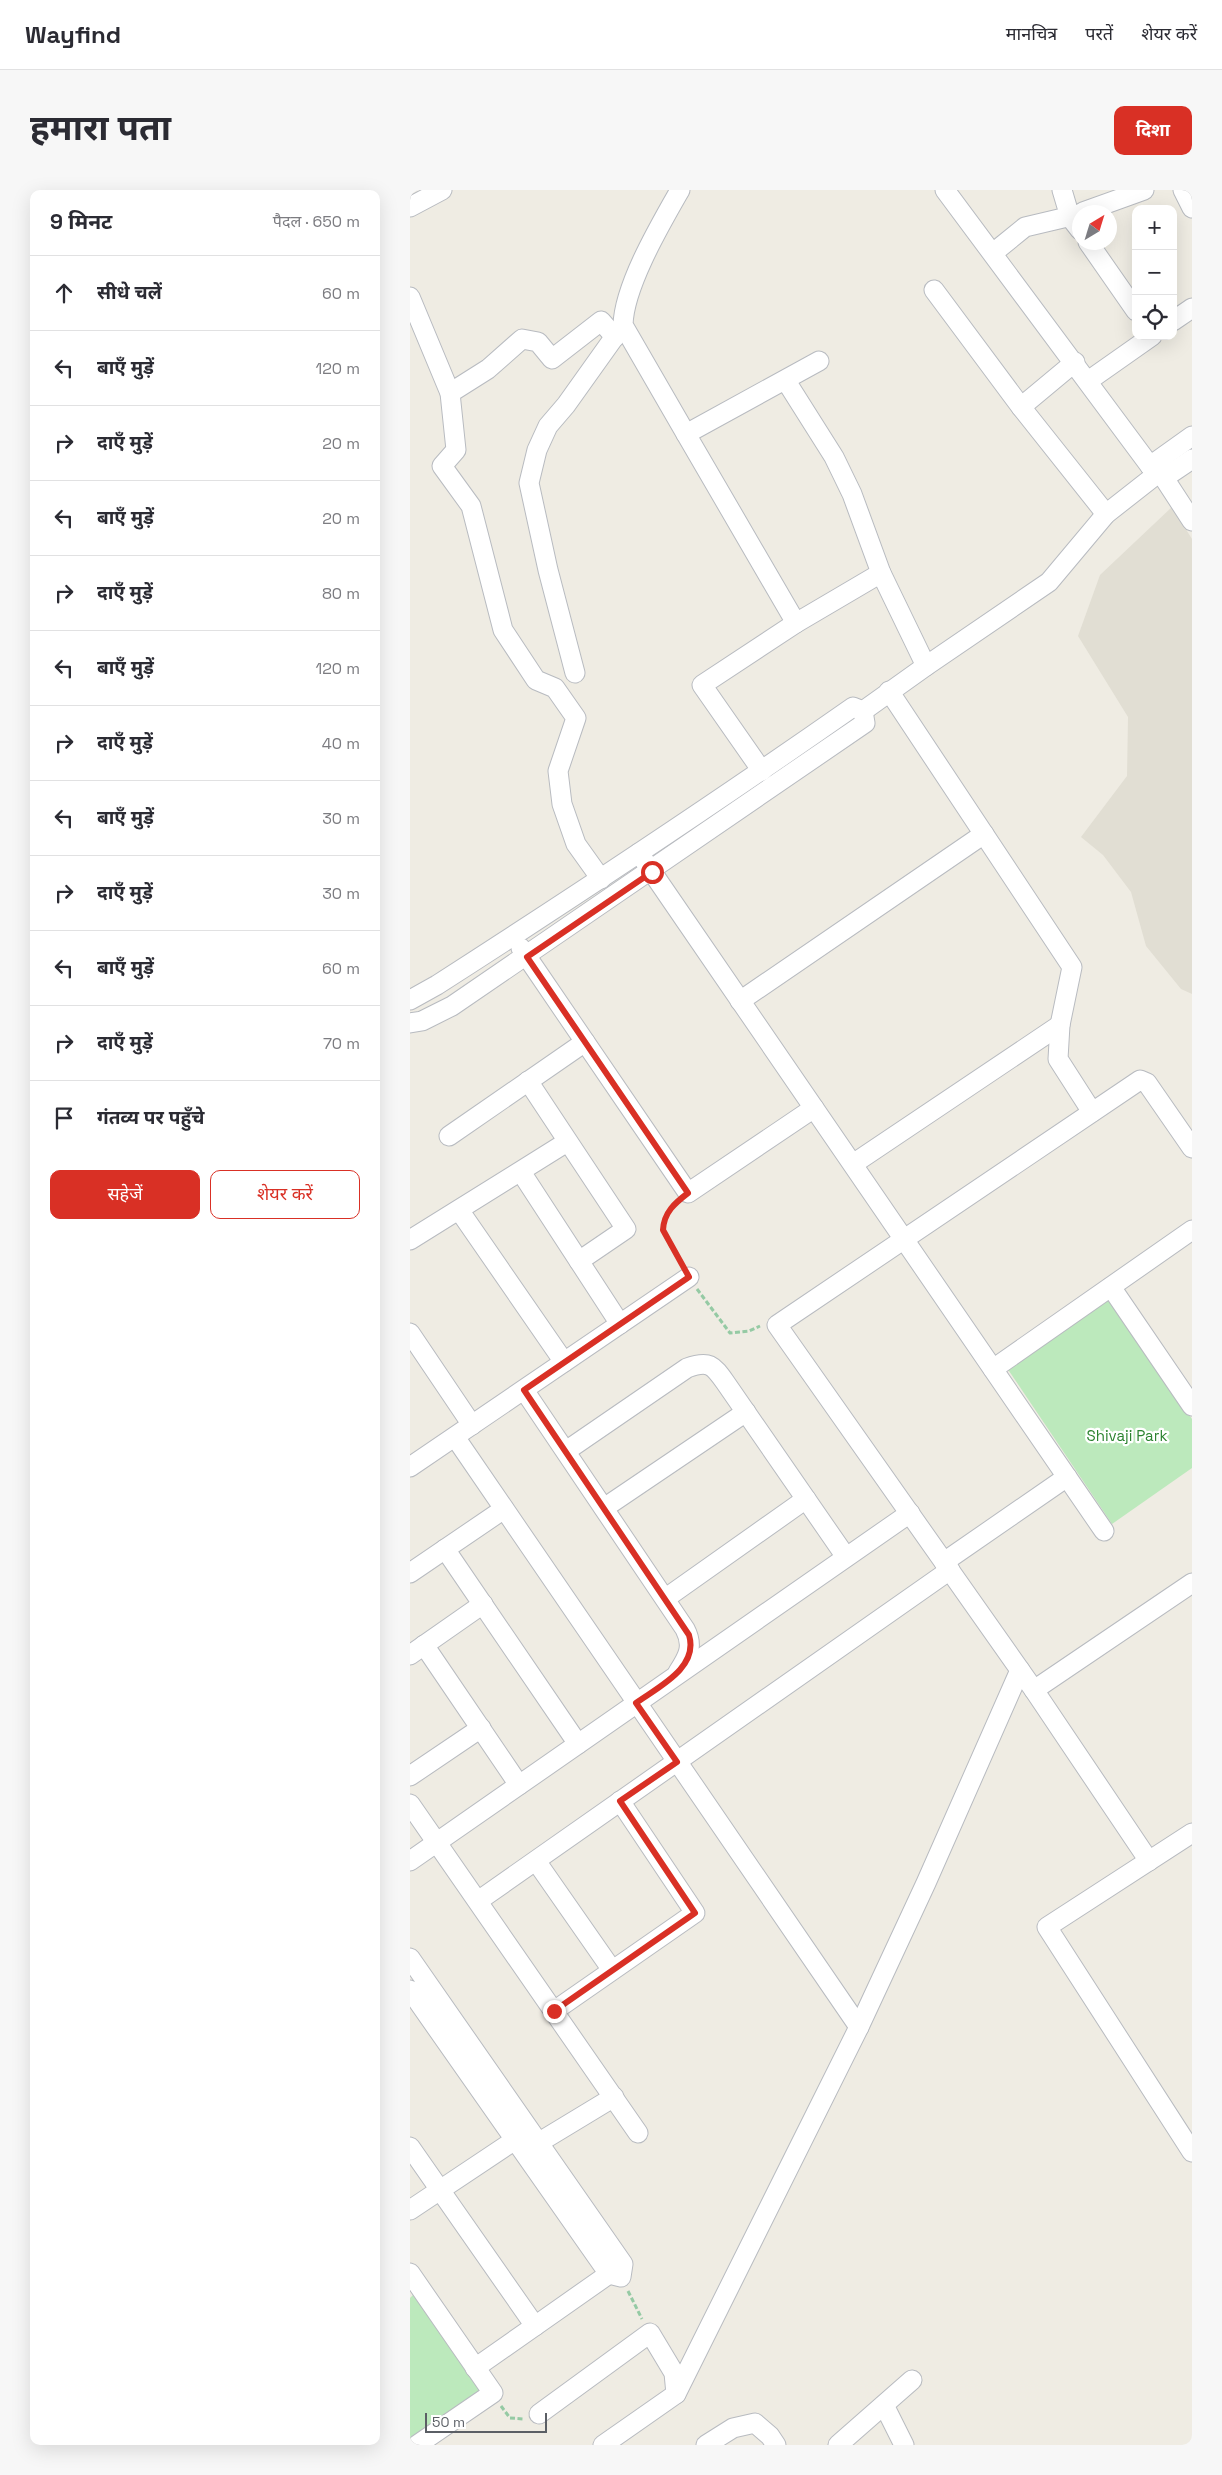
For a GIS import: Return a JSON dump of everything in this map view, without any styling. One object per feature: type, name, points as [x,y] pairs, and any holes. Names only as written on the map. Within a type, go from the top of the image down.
[{"type":"street","points":[[410,207],[442,190]]},
{"type":"street","points":[[575,673],[548,570],[529,483],[537,450],[548,426],[566,405],[619,331],[623,312],[634,281],[680,190]]},
{"type":"street","points":[[945,190],[1192,521]]},
{"type":"street","points":[[1062,190],[1072,208]]},
{"type":"street","points":[[1109,205],[1144,190]]},
{"type":"street","points":[[1183,190],[1192,208]]},
{"type":"street","points":[[993,253],[1025,227],[1072,219]]},
{"type":"street","points":[[1094,250],[1132,305]]},
{"type":"street","points":[[934,290],[1021,407],[1106,514]]},
{"type":"street","points":[[410,297],[450,392],[456,450],[442,466],[471,506],[503,630],[536,680],[555,688],[576,718],[558,771],[562,804],[576,844],[601,879]]},
{"type":"street","points":[[1177,318],[1192,308]]},
{"type":"street","points":[[450,392],[488,369],[522,339],[538,342],[552,359],[601,321],[619,331],[686,434],[796,623]]},
{"type":"street","points":[[1088,381],[1146,340]]},
{"type":"street","points":[[686,434],[786,381],[819,360]]},
{"type":"street","points":[[1021,407],[1075,362]]},
{"type":"street","points":[[786,381],[834,457],[852,494],[881,573],[926,666]]},
{"type":"street","points":[[410,1023],[422,1021],[452,1006],[652,872],[890,692],[1049,582],[1106,514],[1157,473],[1192,436]]},
{"type":"street","points":[[1157,473],[1192,459]]},
{"type":"street","points":[[762,771],[702,685],[796,623],[881,573]]},
{"type":"street","points":[[890,692],[1072,967],[1060,1025],[1058,1059],[1092,1112]]},
{"type":"street","points":[[410,1000],[601,879],[762,771],[860,714]]},
{"type":"street","points":[[740,1001],[984,834]]},
{"type":"street","points":[[639,853],[1104,1531]]},
{"type":"street","points":[[513,936],[688,1193],[814,1108]]},
{"type":"street","points":[[852,1164],[1060,1025]]},
{"type":"street","points":[[449,1136],[584,1042]]},
{"type":"street","points":[[1149,1861],[1034,1690],[777,1325],[1140,1080],[1147,1083],[1192,1148]]},
{"type":"street","points":[[528,1081],[626,1229],[579,1261]]},
{"type":"street","points":[[410,1240],[567,1142]]},
{"type":"street","points":[[521,1172],[620,1324]]},
{"type":"street","points":[[458,1210],[564,1362]]},
{"type":"street","points":[[993,1370],[1192,1230]]},
{"type":"street","points":[[410,1468],[689,1277]]},
{"type":"street","points":[[1111,1287],[1192,1406]]},
{"type":"street","points":[[410,1333],[472,1425]]},
{"type":"street","points":[[566,1451],[687,1368],[701,1363],[714,1368],[846,1557]]},
{"type":"street","points":[[524,1390],[666,1598],[685,1629],[691,1642],[688,1657],[676,1675]]},
{"type":"street","points":[[604,1508],[746,1412]]},
{"type":"street","points":[[455,1437],[859,2027]]},
{"type":"street","points":[[478,1901],[677,1762],[1067,1478]]},
{"type":"street","points":[[666,1598],[806,1499]]},
{"type":"street","points":[[410,1573],[504,1509]]},
{"type":"street","points":[[410,1861],[910,1513]]},
{"type":"street","points":[[445,1549],[578,1744]]},
{"type":"street","points":[[1034,1690],[1192,1584]]},
{"type":"street","points":[[483,1604],[417,1650],[481,1728],[519,1785]]},
{"type":"street","points":[[603,2445],[676,2394],[859,2027],[926,1883],[1020,1670]]},
{"type":"street","points":[[410,1776],[481,1728]]},
{"type":"street","points":[[554,2011],[695,1913],[620,1801]]},
{"type":"street","points":[[410,1804],[638,2133]]},
{"type":"street","points":[[1190,2143],[1047,1927],[1192,1833]]},
{"type":"street","points":[[536,1861],[612,1970]]},
{"type":"street","points":[[410,1958],[538,2143],[617,2272]]},
{"type":"street","points":[[411,1993],[515,2140],[617,2272]]},
{"type":"street","points":[[538,2143],[614,2097]]},
{"type":"street","points":[[410,2210],[515,2140]]},
{"type":"street","points":[[410,2147],[535,2326]]},
{"type":"street","points":[[476,2368],[535,2326],[617,2272]]},
{"type":"street","points":[[412,2282],[493,2393],[417,2445]]},
{"type":"street","points":[[539,2414],[650,2333],[674,2373],[676,2394]]},
{"type":"street","points":[[838,2445],[912,2380]]},
{"type":"street","points":[[884,2405],[904,2445]]},
{"type":"street","points":[[706,2445],[733,2428],[755,2423],[770,2436],[776,2445]]},
{"type":"path","points":[[688,1193],[668,1212],[663,1221],[663,1230],[689,1277],[723,1326],[730,1333],[749,1331],[767,1323],[777,1325]]},
{"type":"path","points":[[617,2272],[650,2333]]},
{"type":"path","points":[[493,2393],[506,2413],[513,2419],[524,2419],[539,2414]]},
{"type":"shaded area","points":[[1172,507],[1192,539],[1192,994],[1181,989],[1146,946],[1131,892],[1103,855],[1081,837],[1127,776],[1128,717],[1078,636],[1100,575]]},
{"type":"green space","name":"Shivaji Park","points":[[1108,1297],[1192,1419],[1192,1468],[1112,1524],[1007,1368]]},
{"type":"green space","points":[[413,2295],[481,2392],[410,2440],[410,2298]]},
{"type":"route","points":[[554,2011],[695,1913],[620,1801],[677,1762],[636,1703],[676,1675],[688,1657],[691,1642],[689,1635],[666,1598],[524,1390],[689,1277],[663,1230],[663,1221],[668,1212],[676,1202],[688,1193],[527,957],[652,872]]}]
